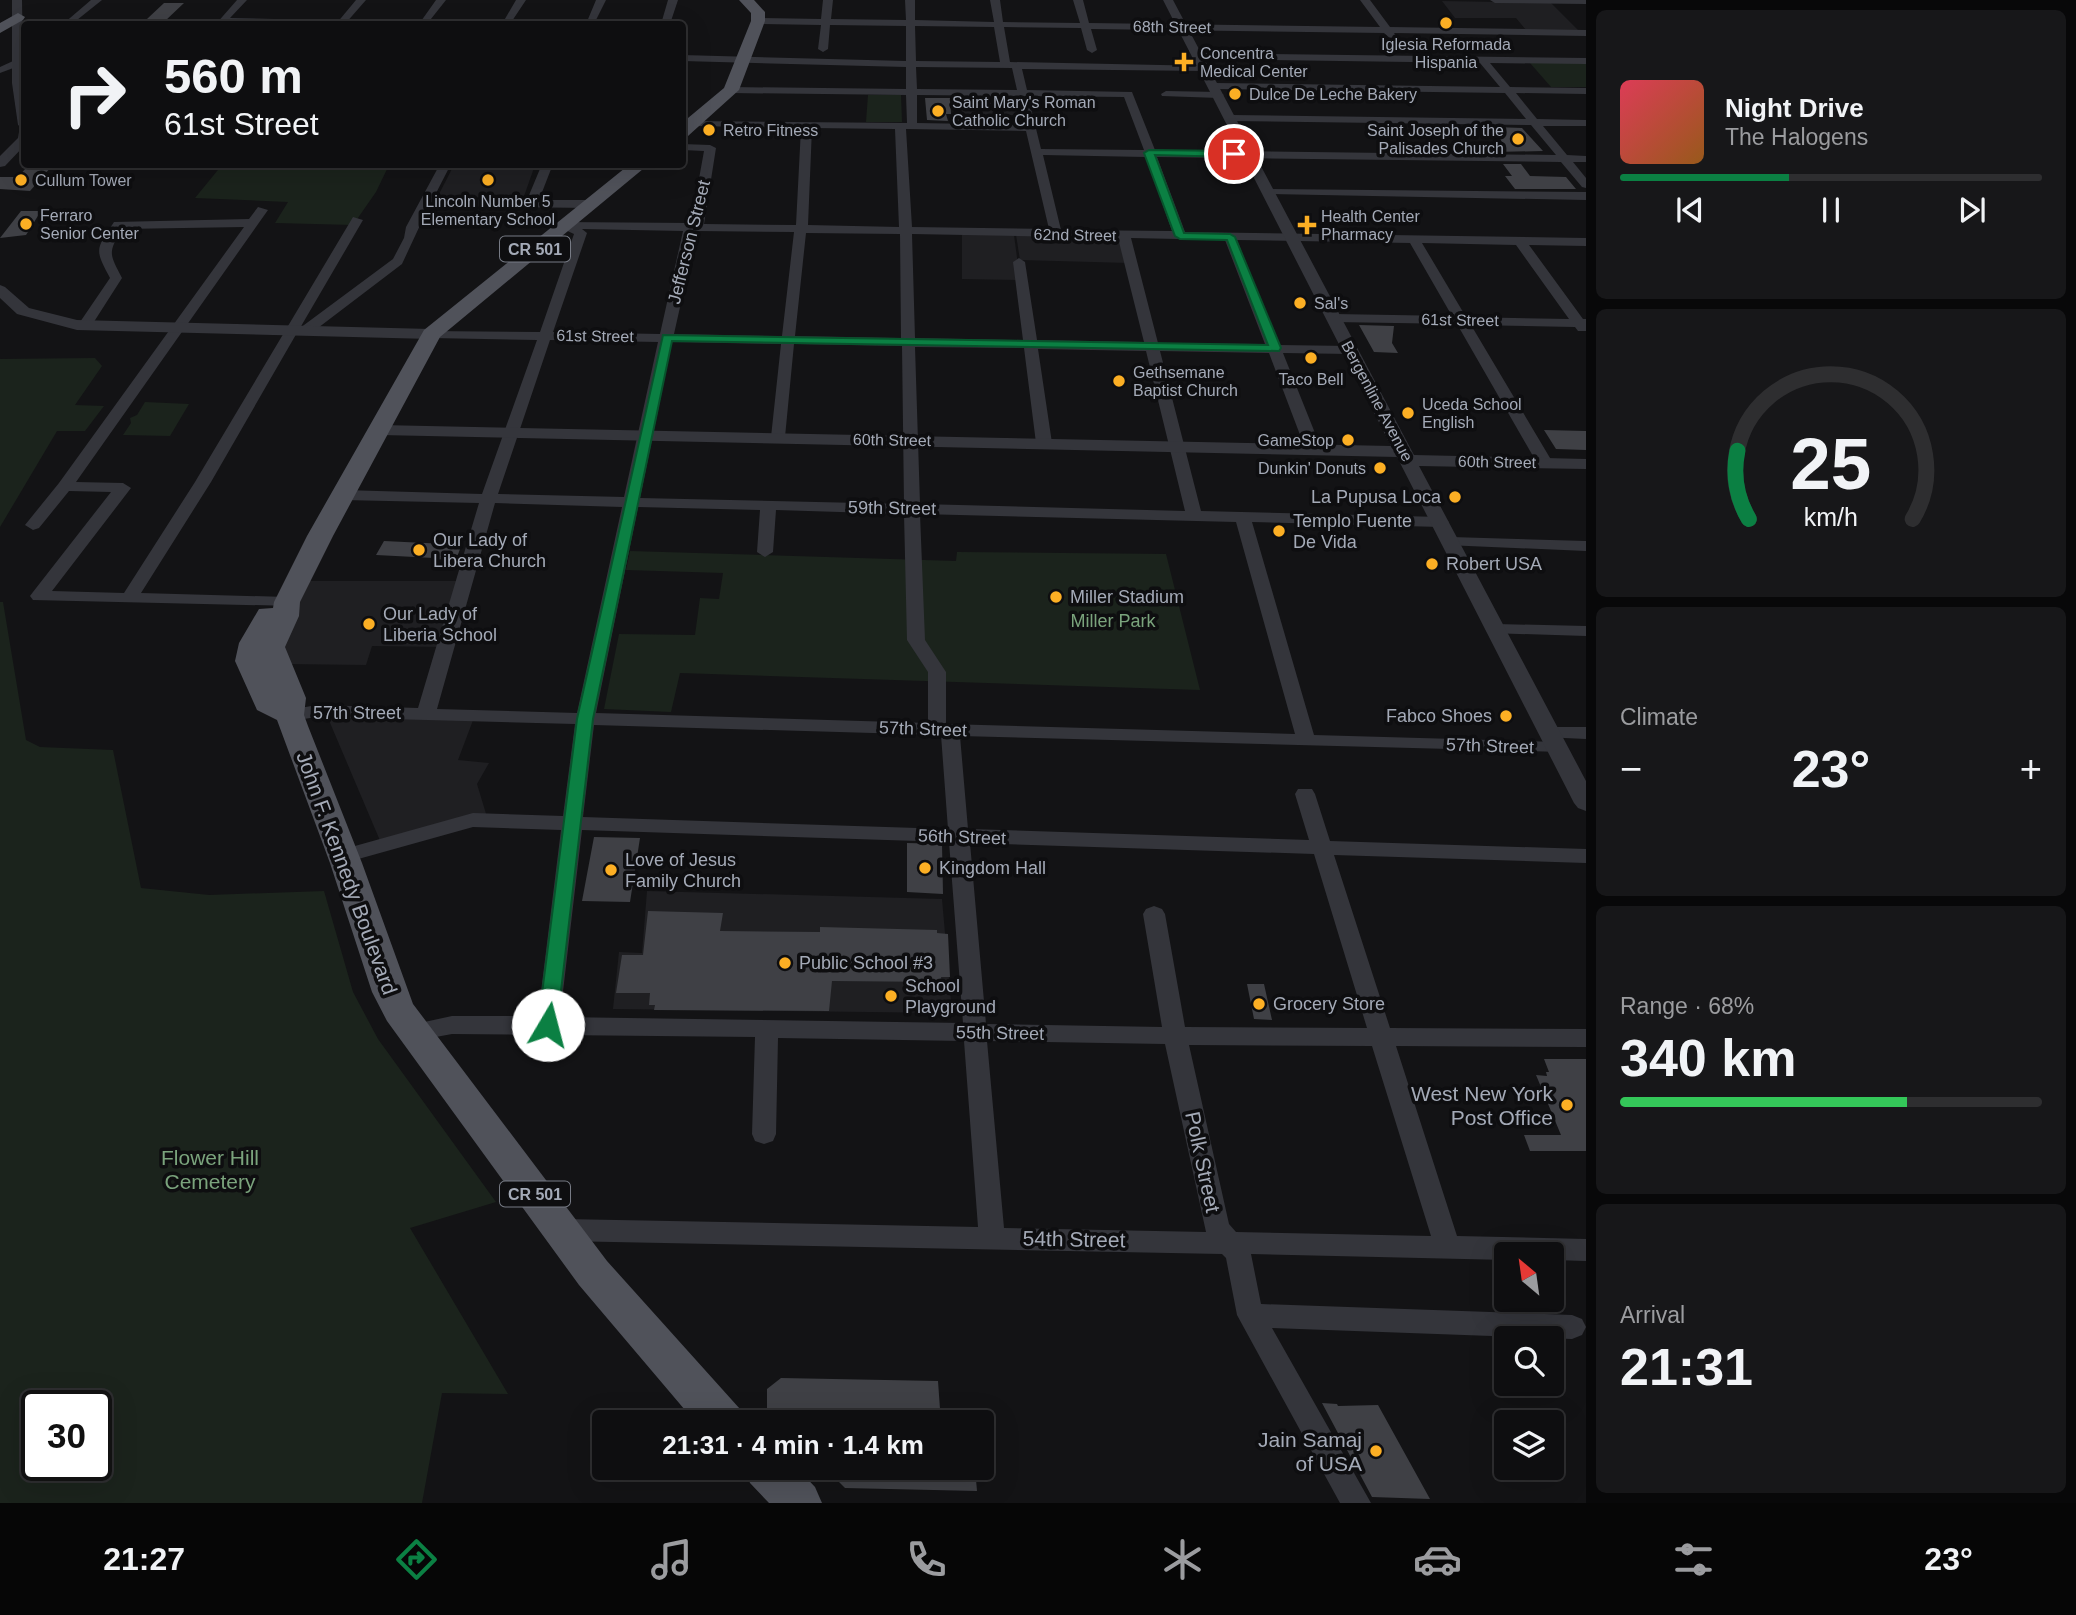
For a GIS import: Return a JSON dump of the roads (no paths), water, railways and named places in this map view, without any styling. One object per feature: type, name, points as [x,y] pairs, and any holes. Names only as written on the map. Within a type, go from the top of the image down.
[{"type":"main road","points":[[0,9],[15,0]]},
{"type":"main road","points":[[688,128],[731,90],[758,21],[758,12],[746,0]]},
{"type":"main road","points":[[0,29],[18,17]]},
{"type":"main road","points":[[0,29],[17,33]]},
{"type":"main road","name":"CR 501","points":[[290,715],[267,704],[249,655],[256,635],[269,614],[287,602],[431,334],[636,168]]},
{"type":"main road","name":"John F. Kennedy Boulevard","points":[[290,715],[344,856],[389,992],[399,1012],[593,1273],[713,1410]]},
{"type":"main road","points":[[777,1480],[799,1503]]},
{"type":"street","points":[[15,0],[21,62],[21,109]]},
{"type":"street","points":[[71,21],[97,0]]},
{"type":"street","points":[[224,21],[242,0]]},
{"type":"street","points":[[343,21],[361,0]]},
{"type":"street","points":[[425,21],[441,0]]},
{"type":"street","points":[[508,21],[521,0]]},
{"type":"street","points":[[591,21],[601,0]]},
{"type":"street","points":[[666,21],[673,0]]},
{"type":"street","points":[[823,49],[828,0]]},
{"type":"street","points":[[910,0],[913,92],[906,126],[906,232],[916,640],[937,672],[958,837],[992,1237]]},
{"type":"street","points":[[995,0],[1011,65],[1038,152],[1056,235]]},
{"type":"street","points":[[1078,0],[1092,50]]},
{"type":"street","name":"Bergenline Avenue","points":[[1168,0],[1232,118],[1586,803]]},
{"type":"street","points":[[1365,0],[1407,58]]},
{"type":"street","points":[[1496,0],[1586,1]]},
{"type":"street","points":[[1558,0],[1569,12]]},
{"type":"street","name":"68th Street","points":[[758,21],[1586,31]]},
{"type":"street","points":[[1578,21],[1586,31]]},
{"type":"street","points":[[686,58],[1011,65],[1407,58],[1586,61]]},
{"type":"street","points":[[1482,59],[1586,185]]},
{"type":"street","points":[[0,70],[21,62]]},
{"type":"street","points":[[731,90],[1128,94],[1180,236]]},
{"type":"street","points":[[1166,94],[1217,90],[1586,91]]},
{"type":"street","points":[[1232,118],[1586,123]]},
{"type":"street","points":[[688,128],[807,125],[1030,128]]},
{"type":"street","points":[[778,437],[786,340],[799,230],[802,225],[807,125]]},
{"type":"street","points":[[0,163],[21,142]]},
{"type":"street","name":"Jefferson Street","points":[[548,1025],[585,719],[689,231],[698,223],[710,148],[686,147]]},
{"type":"street","points":[[1038,152],[1586,159]]},
{"type":"street","points":[[298,330],[398,261],[444,168]]},
{"type":"street","points":[[532,203],[546,168]]},
{"type":"street","points":[[1270,192],[1586,196]]},
{"type":"street","points":[[426,202],[590,204]]},
{"type":"street","points":[[33,525],[65,486],[262,210]]},
{"type":"street","points":[[129,598],[298,330],[357,220]]},
{"type":"street","points":[[85,325],[116,278],[104,255],[104,248],[118,225],[252,223]]},
{"type":"street","points":[[426,714],[488,499],[514,432],[581,233],[565,225]]},
{"type":"street","name":"62nd Street","points":[[565,225],[1586,242]]},
{"type":"street","points":[[1015,234],[1044,443]]},
{"type":"street","points":[[1124,236],[1194,515]]},
{"type":"street","points":[[1230,237],[1313,448]]},
{"type":"street","points":[[1413,238],[1545,463]]},
{"type":"street","points":[[1519,240],[1584,326]]},
{"type":"street","name":"61st Street","points":[[0,290],[23,311],[47,319],[85,325],[431,334],[1350,350]]},
{"type":"street","name":"61st Street","points":[[1334,318],[1584,326]]},
{"type":"street","name":"60th Street","points":[[380,430],[1313,448],[1407,456],[1586,464]]},
{"type":"street","points":[[65,486],[123,488],[39,596],[287,602]]},
{"type":"street","name":"59th Street","points":[[343,495],[1441,522]]},
{"type":"street","points":[[765,552],[768,505]]},
{"type":"street","points":[[1242,516],[1306,739]]},
{"type":"street","points":[[1451,542],[1586,546]]},
{"type":"street","points":[[1496,629],[1586,631]]},
{"type":"street","name":"57th Street","points":[[290,715],[317,711],[1306,739],[1554,741],[1586,733]]},
{"type":"street","points":[[1305,794],[1447,1247]]},
{"type":"street","name":"56th Street","points":[[344,856],[474,820],[1586,856]]},
{"type":"street","name":"Polk Street","points":[[1154,914],[1175,1035],[1217,1228],[1238,1254],[1250,1315],[1356,1503]]},
{"type":"street","name":"55th Street","points":[[414,1032],[452,1025],[548,1025],[1382,1038],[1586,1038]]},
{"type":"street","points":[[764,1134],[767,1029]]},
{"type":"street","name":"54th Street","points":[[563,1230],[1586,1250]]},
{"type":"street","points":[[1250,1315],[1572,1327]]},
{"type":"place","name":"Iglesia Reformada Hispania","points":[[1446,23]]},
{"type":"place","name":"Concentra Medical Center","points":[[1184,62]]},
{"type":"place","name":"Dulce De Leche Bakery","points":[[1235,94]]},
{"type":"place","name":"Saint Mary's Roman Catholic Church","points":[[938,111]]},
{"type":"place","name":"Retro Fitness","points":[[709,130]]},
{"type":"place","name":"Saint Joseph of the Palisades Church","points":[[1518,139]]},
{"type":"place","name":"Cullum Tower","points":[[21,180]]},
{"type":"place","name":"Lincoln Number 5 Elementary School","points":[[488,180]]},
{"type":"place","name":"Ferraro Senior Center","points":[[26,224]]},
{"type":"place","name":"Health Center Pharmacy","points":[[1307,225]]},
{"type":"place","name":"Sal's","points":[[1300,303]]},
{"type":"place","name":"Taco Bell","points":[[1311,358]]},
{"type":"place","name":"Gethsemane Baptist Church","points":[[1119,381]]},
{"type":"place","name":"Uceda School English","points":[[1408,413]]},
{"type":"place","name":"GameStop","points":[[1348,440]]},
{"type":"place","name":"Dunkin' Donuts","points":[[1380,468]]},
{"type":"place","name":"La Pupusa Loca","points":[[1455,497]]},
{"type":"place","name":"Templo Fuente De Vida","points":[[1279,531]]},
{"type":"place","name":"Our Lady of Libera Church","points":[[419,550]]},
{"type":"place","name":"Robert USA","points":[[1432,564]]},
{"type":"place","name":"Miller Stadium","points":[[1056,597]]},
{"type":"place","name":"Our Lady of Liberia School","points":[[369,624]]},
{"type":"place","name":"Fabco Shoes","points":[[1506,716]]},
{"type":"place","name":"Kingdom Hall","points":[[925,868]]},
{"type":"place","name":"Love of Jesus Family Church","points":[[611,870]]},
{"type":"place","name":"Public School #3","points":[[785,963]]},
{"type":"place","name":"School Playground","points":[[891,996]]},
{"type":"place","name":"Grocery Store","points":[[1259,1004]]},
{"type":"place","name":"West New York Post Office","points":[[1567,1105]]},
{"type":"place","name":"Jain Samaj of USA","points":[[1376,1451]]},
{"type":"park label","name":"Miller Park","points":[[1113,621]]},
{"type":"park label","name":"Flower Hill Cemetery","points":[[210,1169]]}]
